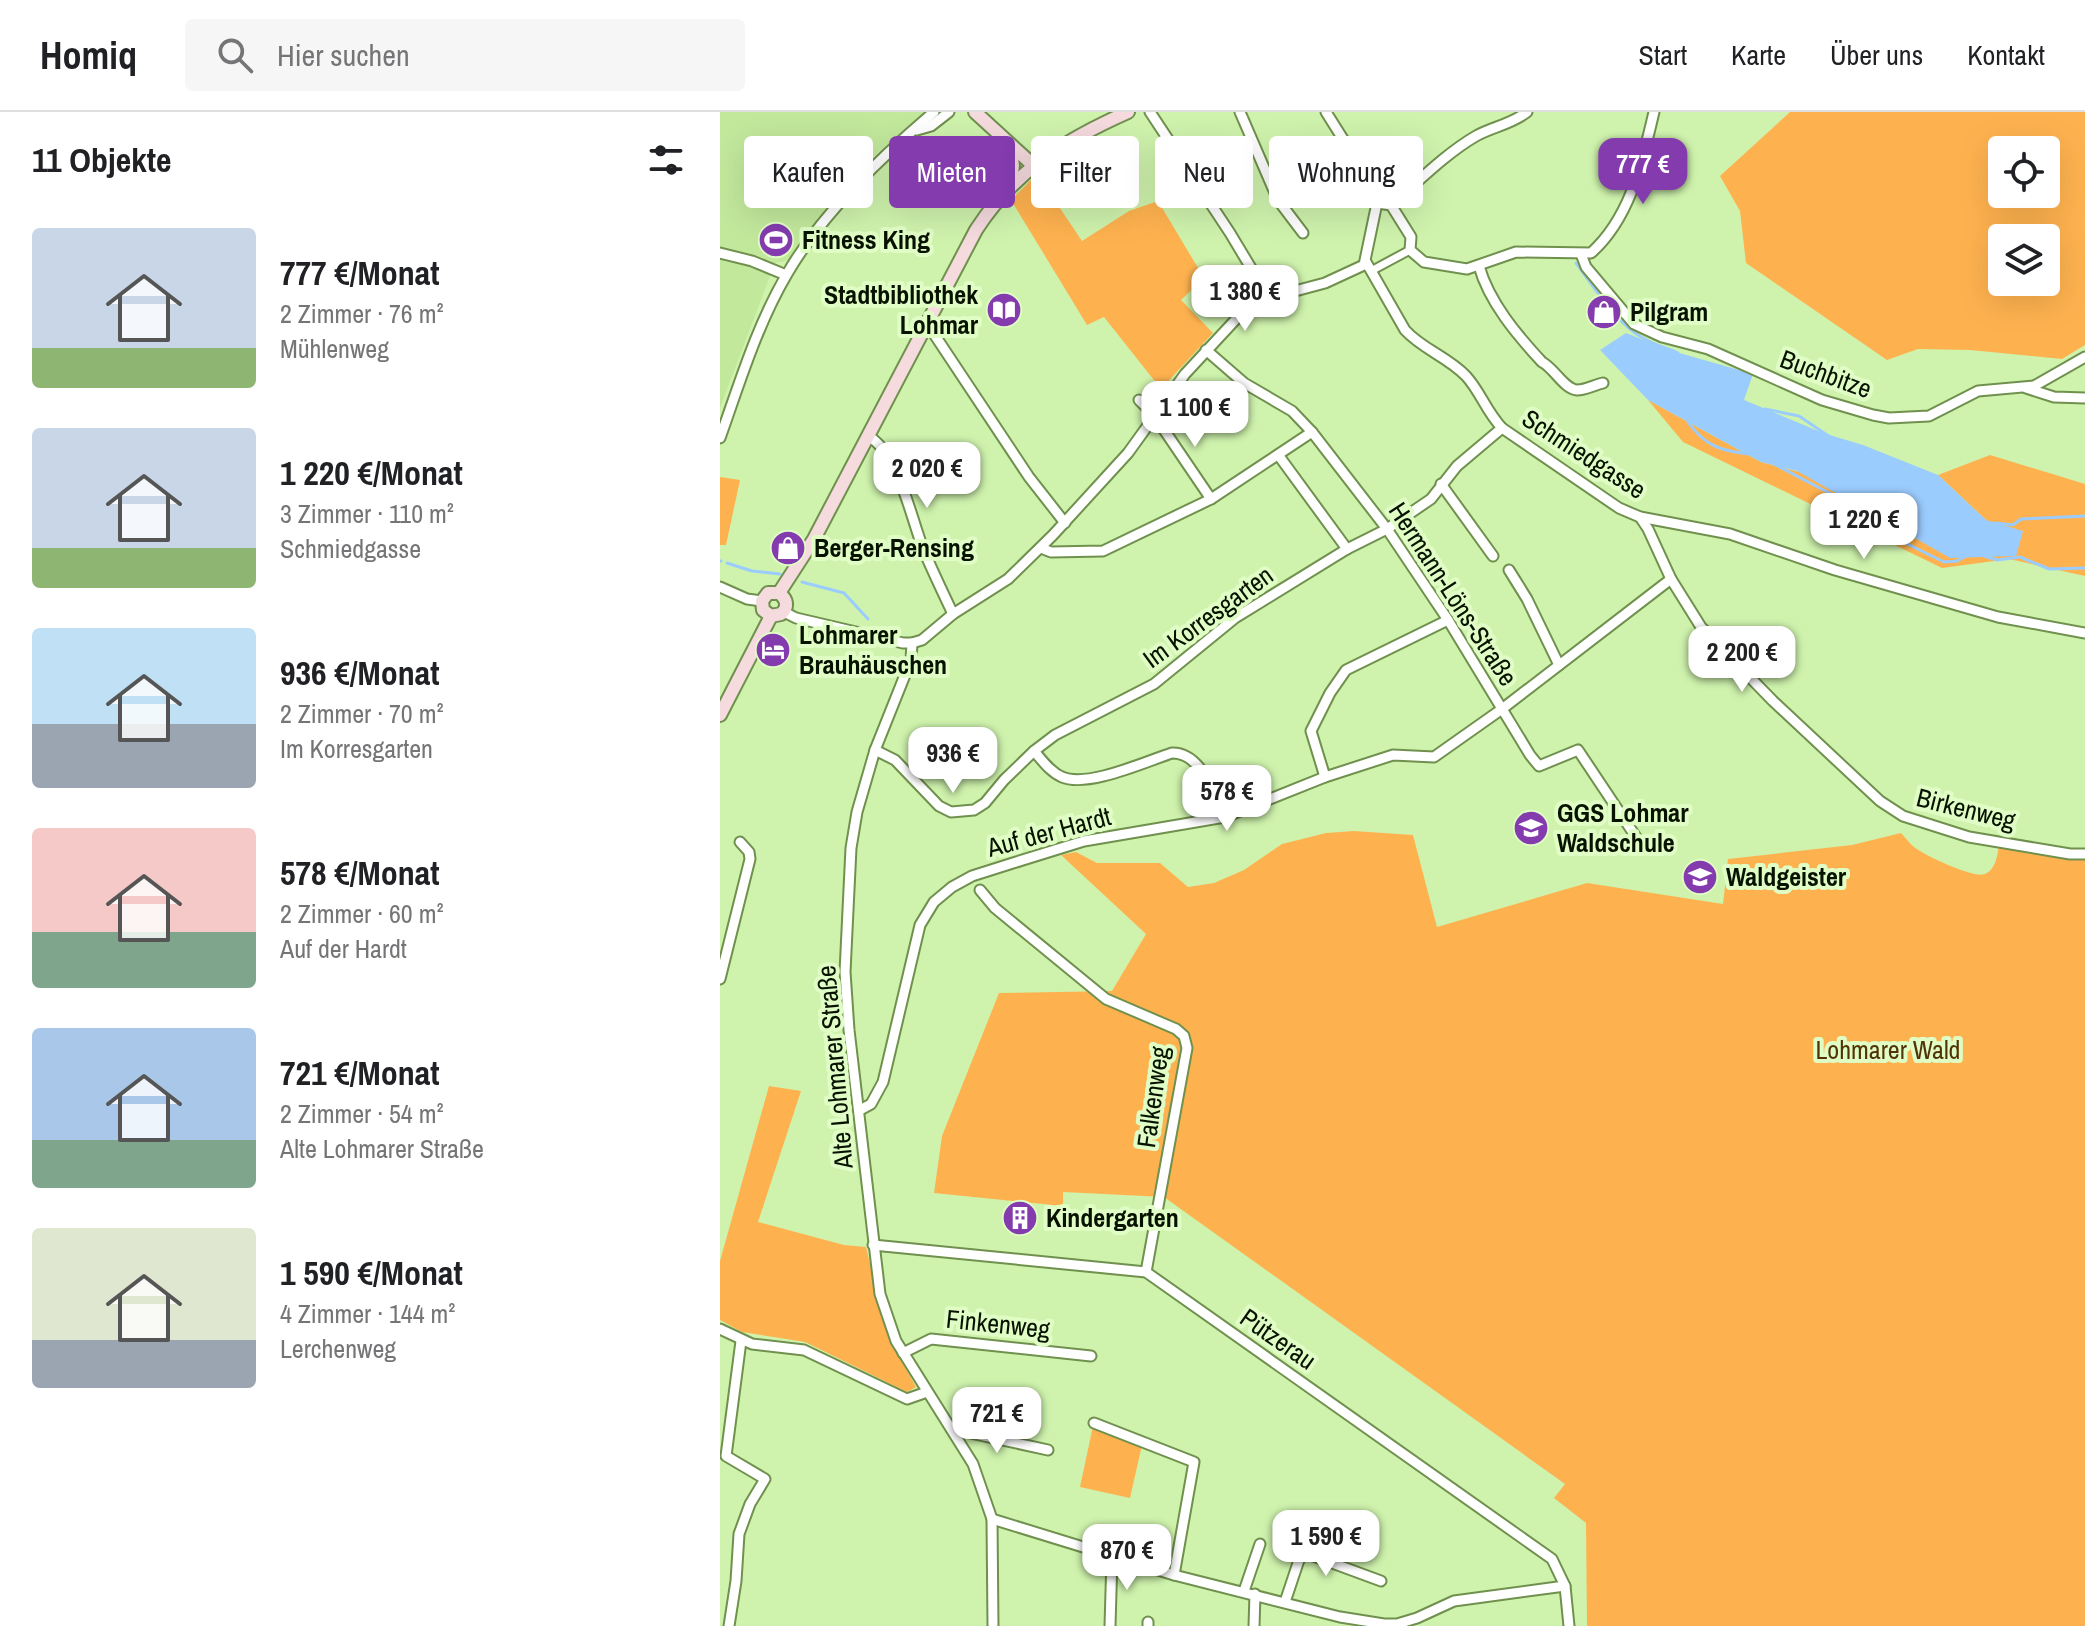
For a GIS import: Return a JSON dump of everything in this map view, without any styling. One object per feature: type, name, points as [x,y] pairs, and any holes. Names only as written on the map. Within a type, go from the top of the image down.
[{"type":"main road","points":[[975,112],[1001,136]]},
{"type":"main road","points":[[1077,136],[1128,112]]},
{"type":"main road","points":[[1015,149],[1031,163]]},
{"type":"main road","points":[[1015,183],[1031,169]]},
{"type":"main road","points":[[779,593],[791,578],[978,228],[993,208]]},
{"type":"main road","points":[[720,715],[786,600],[779,593],[768,593],[762,601],[763,610],[777,614]]},
{"type":"street","points":[[720,438],[759,329],[786,275],[831,214],[891,150],[934,112]]},
{"type":"street","points":[[914,131],[931,126],[949,112]]},
{"type":"street","points":[[1150,112],[1269,298]]},
{"type":"street","points":[[1240,112],[1278,200],[1303,233]]},
{"type":"street","points":[[1326,112],[1342,136]]},
{"type":"street","points":[[1423,179],[1466,143],[1527,112]]},
{"type":"street","points":[[1393,208],[1411,237],[1410,250],[1415,257],[1434,264],[1467,269],[1516,252],[1591,253],[1605,240],[1622,213],[1640,168],[1654,112]]},
{"type":"street","points":[[1369,267],[1376,208]]},
{"type":"street","points":[[777,614],[912,643],[932,633],[953,614],[1008,579],[1041,548],[1128,453],[1206,350],[1238,317],[1269,298],[1325,283],[1410,250]]},
{"type":"street","points":[[720,253],[752,261],[786,275]]},
{"type":"street","name":"Buchbitze","points":[[1581,254],[1586,267],[1634,324],[1662,337],[1708,349],[1822,400],[1873,415],[1889,418],[1929,416],[1978,391],[2034,386],[2085,357]]},
{"type":"street","points":[[1479,266],[1484,284],[1499,307],[1542,362],[1551,366],[1571,389],[1580,390],[1603,383]]},
{"type":"street","name":"Schmiedgasse","points":[[1369,267],[1405,330],[1467,377],[1489,414],[1502,428],[1619,508],[1640,517],[1730,534],[1809,562],[1998,617],[2085,633]]},
{"type":"street","points":[[924,328],[932,331],[1029,477],[1065,523]]},
{"type":"street","name":"Hermann-Löns-Straße","points":[[1206,350],[1244,383],[1292,411],[1312,432],[1387,529],[1539,766],[1578,750],[1642,846]]},
{"type":"street","points":[[2026,388],[2054,397],[2085,398]]},
{"type":"street","points":[[1139,400],[1154,415],[1211,499]]},
{"type":"street","name":"Im Korresgarten","points":[[875,750],[895,760],[939,806],[951,812],[974,810],[985,803],[1034,751],[1055,735],[1154,684],[1235,618],[1347,549],[1387,529],[1431,499],[1467,456],[1502,428]]},
{"type":"street","points":[[1041,548],[1051,552],[1093,554],[1103,551],[1211,499],[1312,432]]},
{"type":"street","points":[[868,436],[880,442],[896,473],[925,552],[953,614]]},
{"type":"street","points":[[1279,456],[1347,549]]},
{"type":"street","points":[[1441,484],[1493,556]]},
{"type":"street","name":"Birkenweg","points":[[1640,517],[1671,579],[1701,627],[1738,666],[1893,811],[1969,837],[2085,854]]},
{"type":"street","points":[[1509,570],[1527,599],[1559,665]]},
{"type":"street","name":"Auf der Hardt","points":[[860,1110],[871,1104],[883,1082],[920,925],[934,902],[952,887],[972,876],[1084,841],[1225,817],[1325,777],[1393,755],[1434,757],[1502,709],[1671,579]]},
{"type":"street","points":[[720,587],[747,599],[762,601]]},
{"type":"street","points":[[1325,777],[1311,731],[1330,693],[1346,670],[1448,620]]},
{"type":"street","name":"Alte Lohmarer Straße","points":[[912,643],[911,660],[875,750],[857,812],[851,848],[845,972],[849,1030],[880,1294],[896,1341],[973,1464],[992,1519],[993,1626]]},
{"type":"street","points":[[1034,751],[1054,773],[1081,780],[1172,753],[1183,753],[1191,758],[1206,779],[1225,817]]},
{"type":"street","points":[[720,979],[750,859],[749,852],[740,842]]},
{"type":"street","name":"Falkenweg","points":[[980,890],[995,908],[1106,999],[1176,1029],[1186,1042],[1146,1272]]},
{"type":"street","name":"Pützerau","points":[[873,1245],[1146,1272],[1552,1559],[1565,1586],[1569,1626]]},
{"type":"street","points":[[720,1329],[741,1341],[804,1350],[907,1399],[927,1392]]},
{"type":"street","name":"Finkenweg","points":[[903,1353],[931,1339],[1091,1356]]},
{"type":"street","points":[[729,1626],[739,1534],[750,1504],[765,1479],[726,1456],[741,1341]]},
{"type":"street","points":[[1094,1423],[1194,1462],[1174,1575]]},
{"type":"street","points":[[952,1429],[1048,1450]]},
{"type":"street","points":[[992,1519],[1112,1557],[1285,1602],[1341,1621],[1397,1624],[1454,1601],[1565,1586]]},
{"type":"street","points":[[1244,1591],[1260,1544]]},
{"type":"street","points":[[1285,1602],[1299,1560],[1305,1553],[1381,1581]]},
{"type":"street","points":[[1110,1626],[1112,1557]]},
{"type":"street","points":[[1254,1626],[1255,1594]]},
{"type":"shaded area","points":[[720,112],[924,112],[897,136],[889,136],[889,143],[873,157],[873,136],[744,136],[744,208],[826,208],[795,254],[786,261],[775,263],[720,408]]},
{"type":"green space","points":[[1790,112],[2085,112],[2085,345],[2062,359],[1970,350],[1918,349],[1887,360],[1746,263],[1740,211],[1720,176]]},
{"type":"green space","points":[[1031,180],[1031,208],[1060,208],[1082,241],[1129,211],[1155,202],[1155,208],[1162,208],[1204,278],[1181,300],[1213,333],[1161,389],[1104,317],[1087,325],[1015,207],[1015,196]]},
{"type":"green space","points":[[1648,400],[1761,462],[1986,520],[1938,475],[1990,455],[2085,484],[2085,576],[2009,559],[1942,568],[1683,442]]},
{"type":"green space","points":[[720,477],[740,480],[726,545],[720,545]]},
{"type":"green space","name":"Lohmarer Wald","points":[[1354,831],[1413,835],[1437,927],[1587,883],[1723,904],[1728,859],[1852,845],[1901,833],[1914,847],[1928,855],[1979,875],[1992,869],[1999,846],[2049,856],[2085,858],[2085,1626],[1587,1626],[1586,1523],[1554,1498],[1565,1484],[1164,1197],[1063,1192],[1063,1206],[934,1193],[942,1136],[999,993],[1112,991],[1146,934],[1061,855],[1076,852],[1097,863],[1160,863],[1188,887],[1214,883],[1244,870],[1282,844],[1326,833]]},
{"type":"green space","points":[[769,1086],[801,1091],[758,1222],[844,1245],[866,1247],[884,1323],[916,1387],[907,1392],[805,1342],[742,1332],[720,1320],[720,1261]]},
{"type":"green space","points":[[1093,1426],[1142,1445],[1130,1498],[1080,1487]]},
{"type":"water","points":[[1626,333],[1669,350],[1753,374],[1744,400],[1938,475],[1986,520],[2023,531],[2016,556],[1950,558],[1797,471],[1761,462],[1648,400],[1600,350]]},
{"type":"waterway","points":[[1576,263],[1623,323],[1647,340],[1678,353]]},
{"type":"waterway","points":[[1765,409],[1799,416],[1830,437]]},
{"type":"waterway","points":[[1688,422],[1714,446],[1749,454]]},
{"type":"waterway","points":[[1774,464],[1854,506],[1881,531],[1944,562],[1957,561],[1966,556]]},
{"type":"waterway","points":[[1995,523],[2013,525],[2021,519],[2085,516]]},
{"type":"waterway","points":[[1984,556],[1997,560],[2020,557],[2049,569],[2085,568]]},
{"type":"waterway","points":[[727,563],[752,571],[780,574]]},
{"type":"waterway","points":[[802,582],[844,593],[868,619]]},
{"type":"place","name":"Fitness King","points":[[776,240]]},
{"type":"place","name":"Stadtbibliothek Lohmar","points":[[1004,310]]},
{"type":"place","name":"Pilgram","points":[[1604,312]]},
{"type":"place","name":"Berger-Rensing","points":[[788,548]]},
{"type":"place","name":"Lohmarer Brauhäuschen","points":[[773,650]]},
{"type":"place","name":"GGS Lohmar Waldschule","points":[[1531,828]]},
{"type":"place","name":"Waldgeister","points":[[1700,877]]},
{"type":"place","name":"Kindergarten","points":[[1020,1218]]}]
